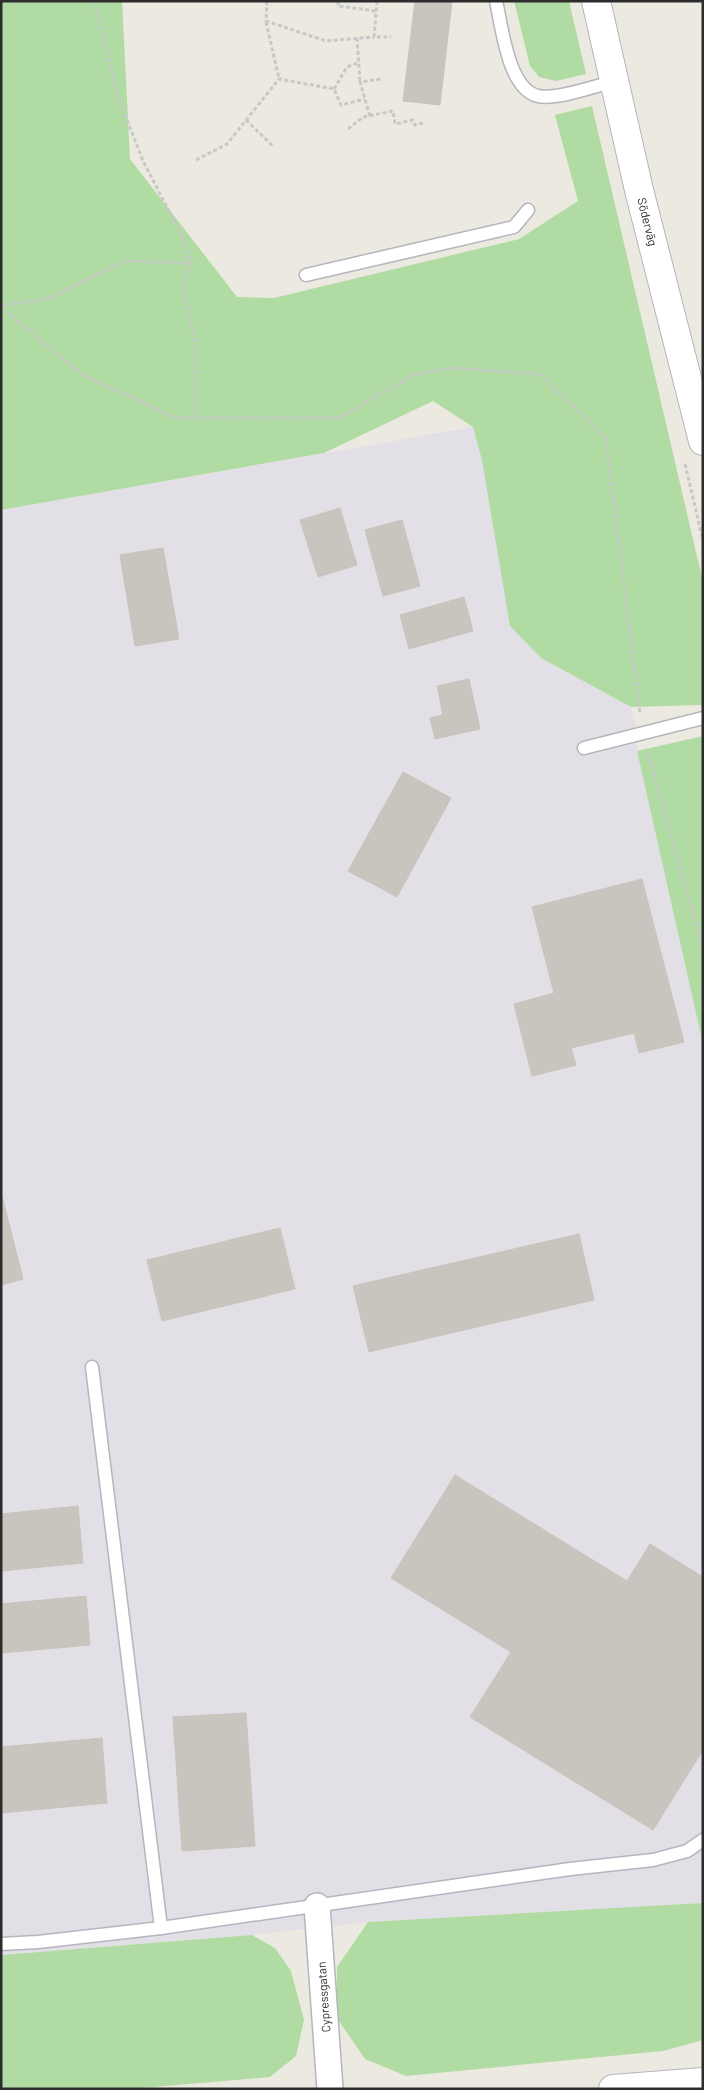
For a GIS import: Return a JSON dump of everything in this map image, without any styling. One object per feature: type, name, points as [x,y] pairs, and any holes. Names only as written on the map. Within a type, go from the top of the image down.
[{"type":"main road","name":"Söderväg","points":[[596,1],[639,190],[703,441]]},
{"type":"main road","points":[[613,2089],[703,2082]]},
{"type":"street","name":"Cypressgatan","points":[[317,1906],[330,2089]]},
{"type":"lane","points":[[496,1],[513,73],[522,87],[538,96],[557,96],[614,81]]},
{"type":"lane","points":[[306,275],[514,227],[528,210]]},
{"type":"lane","points":[[584,748],[703,718]]},
{"type":"lane","points":[[92,1367],[161,1928]]},
{"type":"lane","points":[[1,1944],[38,1942],[161,1928],[570,1869],[653,1860],[687,1851],[703,1840]]},
{"type":"path","points":[[95,1],[117,94],[143,161],[182,238],[190,263],[183,288],[197,350],[195,418]]},
{"type":"path","points":[[267,1],[266,21],[279,80]]},
{"type":"path","points":[[338,1],[338,6],[376,10]]},
{"type":"path","points":[[374,37],[377,1]]},
{"type":"path","points":[[266,21],[326,41],[391,37]]},
{"type":"path","points":[[357,38],[360,82],[370,116]]},
{"type":"path","points":[[334,89],[347,67],[358,63]]},
{"type":"path","points":[[360,82],[382,79]]},
{"type":"path","points":[[279,80],[334,89]]},
{"type":"path","points":[[196,160],[226,144],[279,80]]},
{"type":"path","points":[[334,89],[341,105],[365,99]]},
{"type":"path","points":[[348,129],[363,117],[393,111],[396,124],[414,120],[415,125],[423,123]]},
{"type":"path","points":[[246,120],[274,147]]},
{"type":"path","points":[[1,306],[50,298],[125,261],[190,263]]},
{"type":"path","points":[[1,306],[83,375],[176,418],[340,418],[413,375],[451,368],[540,374],[606,439],[643,733],[703,949]]},
{"type":"shaded area","points":[[473,427],[541,658],[631,707],[638,734],[637,751],[703,1044],[703,1903],[368,1922],[252,1935],[1,1955],[1,510]]},
{"type":"green space","points":[[1,1],[122,1],[130,159],[237,297],[274,298],[519,239],[578,201],[555,115],[592,106],[703,582],[702,705],[631,707],[541,658],[510,626],[482,460],[473,427],[433,401],[324,453],[1,510]]},
{"type":"green space","points":[[514,1],[569,1],[586,74],[556,81],[539,77],[530,66]]},
{"type":"green space","points":[[703,736],[703,1044],[637,751]]},
{"type":"green space","points":[[703,1903],[703,2040],[663,2051],[406,2076],[365,2059],[337,2018],[337,1967],[368,1922]]},
{"type":"green space","points":[[252,1935],[275,1948],[291,1971],[304,2020],[296,2056],[270,2077],[131,2089],[1,2089],[1,1955]]},
{"type":"building","points":[[415,1],[452,1],[440,105],[403,101]]},
{"type":"building","points":[[340,508],[357,565],[318,577],[300,520]]},
{"type":"building","points":[[402,520],[420,586],[383,596],[365,530]]},
{"type":"building","points":[[163,548],[179,639],[135,646],[120,555]]},
{"type":"building","points":[[464,597],[473,631],[409,649],[400,615]]},
{"type":"building","points":[[469,679],[480,729],[435,739],[430,718],[443,715],[437,686]]},
{"type":"building","points":[[403,772],[451,798],[397,897],[348,871]]},
{"type":"building","points":[[642,879],[684,1042],[639,1053],[634,1033],[571,1048],[576,1065],[532,1076],[514,1004],[554,993],[532,907]]},
{"type":"building","points":[[1,1192],[23,1279],[1,1285]]},
{"type":"building","points":[[280,1228],[295,1289],[162,1321],[147,1260]]},
{"type":"building","points":[[579,1234],[594,1300],[369,1352],[353,1286]]},
{"type":"building","points":[[455,1475],[627,1581],[650,1544],[703,1577],[703,1750],[653,1830],[470,1717],[511,1652],[391,1578]]},
{"type":"building","points":[[78,1506],[83,1563],[1,1571],[1,1514]]},
{"type":"building","points":[[86,1596],[90,1645],[1,1653],[1,1604]]},
{"type":"building","points":[[246,1713],[255,1846],[182,1851],[173,1717]]},
{"type":"building","points":[[102,1738],[107,1803],[1,1813],[1,1747]]}]
